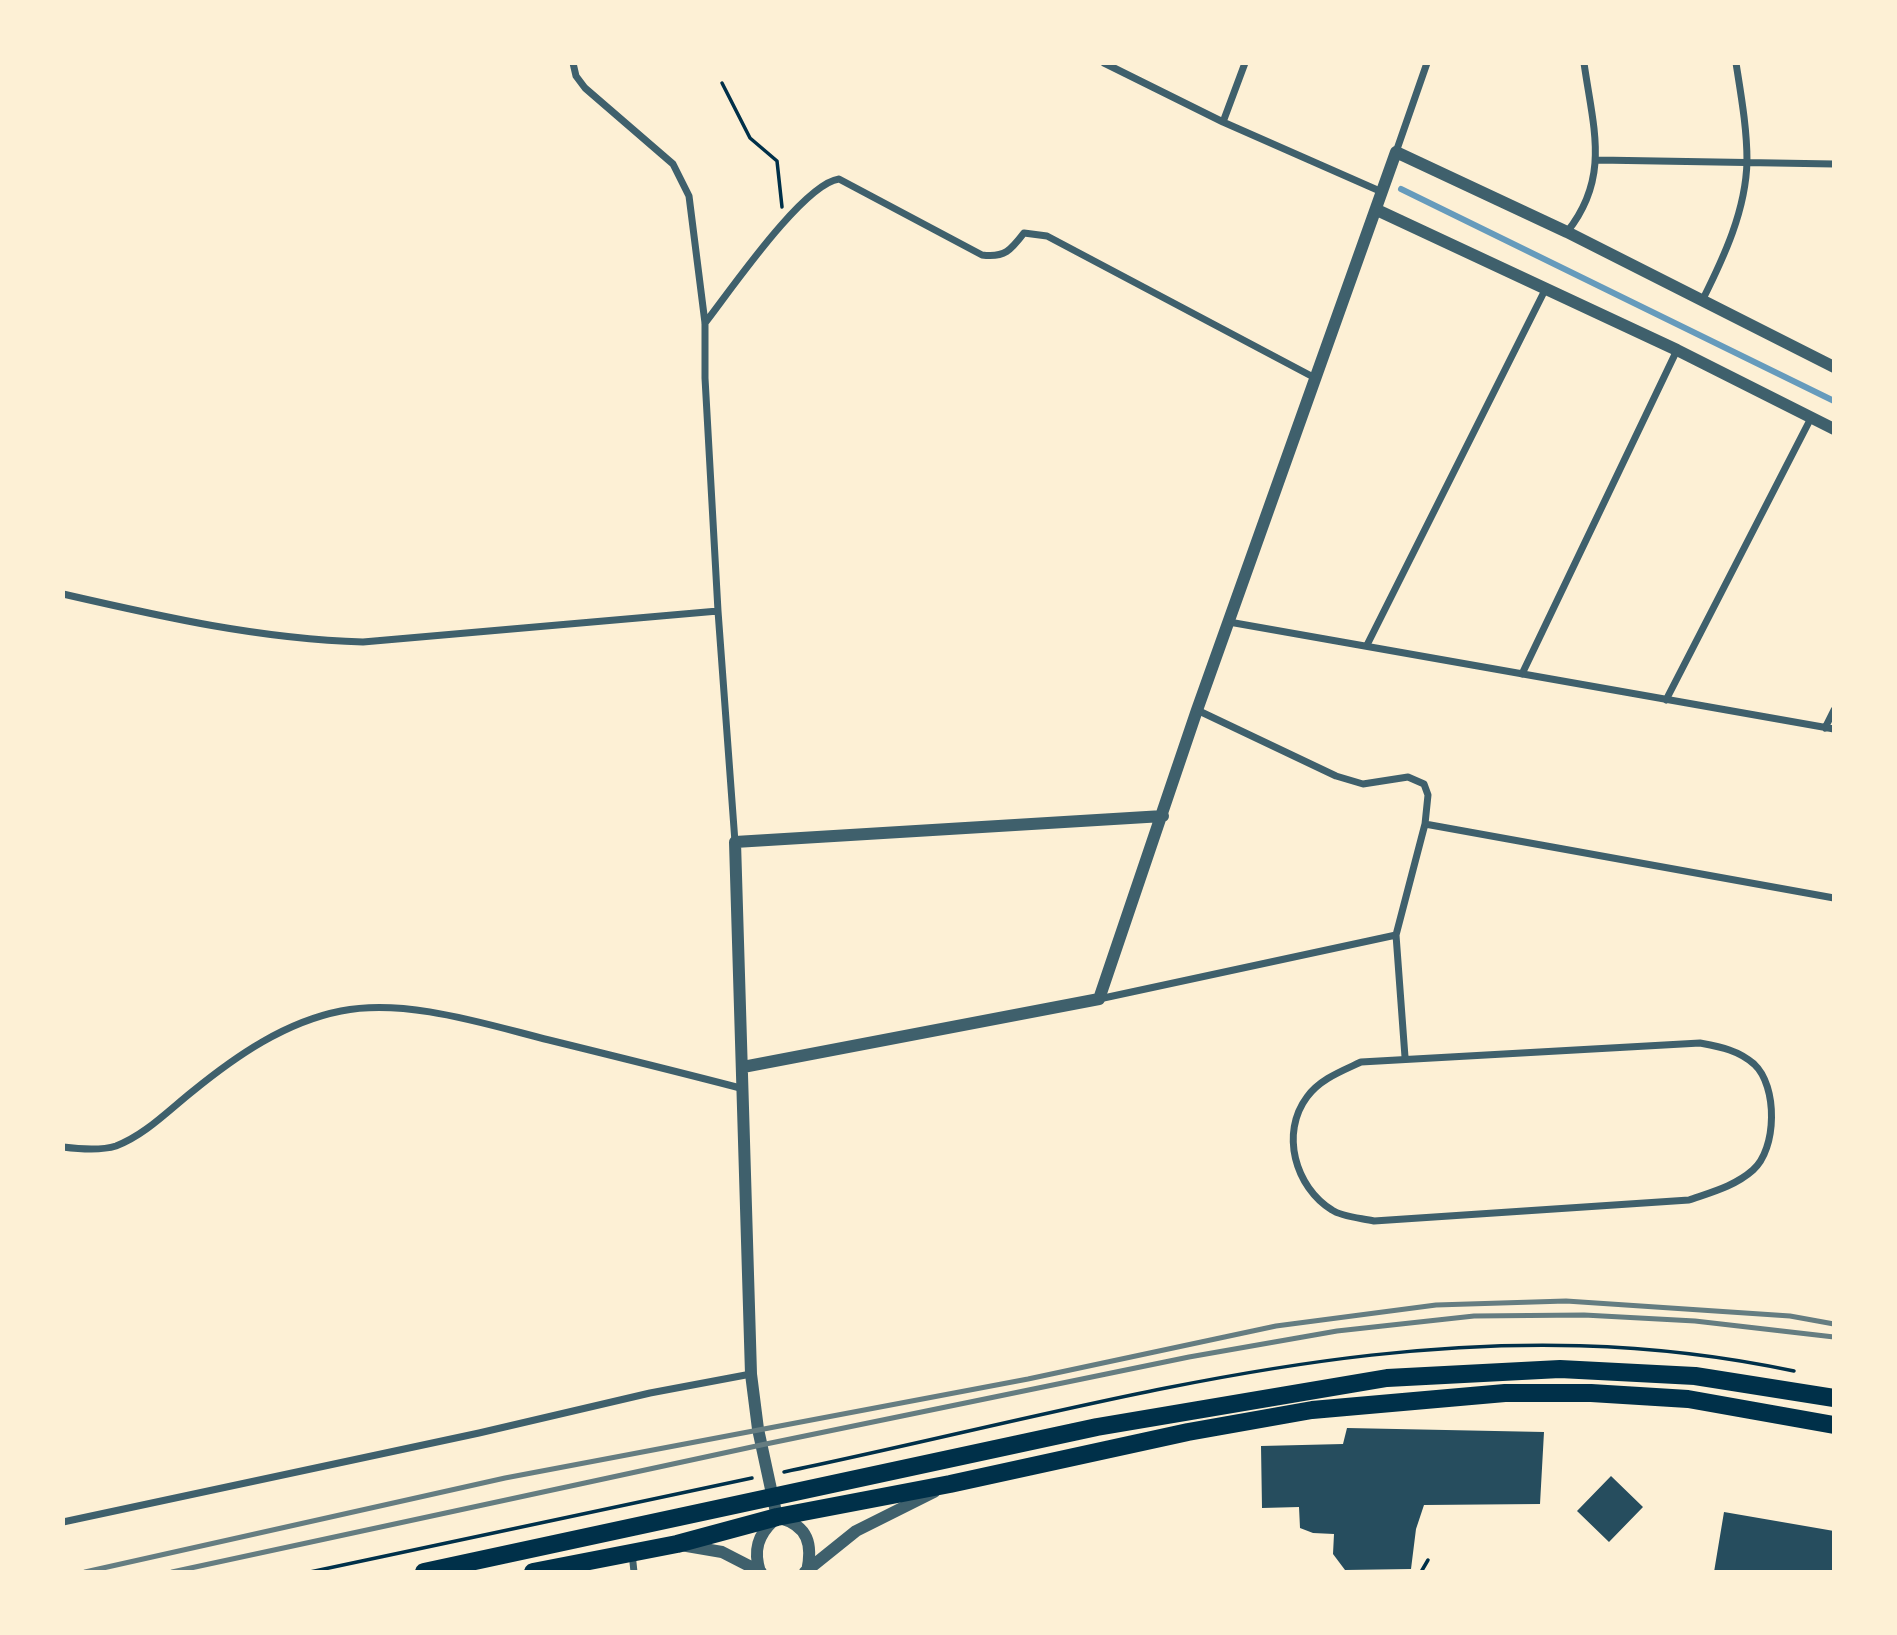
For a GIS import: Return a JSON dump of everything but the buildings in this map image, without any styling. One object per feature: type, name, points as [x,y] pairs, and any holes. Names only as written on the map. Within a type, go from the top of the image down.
[{"type":"main road","points":[[424,1572],[1097,1427],[1387,1378],[1560,1369],[1695,1376],[1834,1398]]},
{"type":"main road","points":[[533,1572],[677,1544],[777,1517],[950,1484],[1188,1432],[1312,1410],[1505,1393],[1591,1393],[1688,1399],[1834,1425]]},
{"type":"street","points":[[573,63],[576,76],[585,88],[673,164],[689,196],[705,323],[705,378],[718,611],[735,842],[745,1089],[751,1374],[758,1429],[777,1517]]},
{"type":"street","points":[[1104,63],[1223,122],[1383,192]]},
{"type":"street","points":[[1223,122],[1245,63]]},
{"type":"street","points":[[1099,999],[1197,710],[1317,379],[1427,63]]},
{"type":"street","points":[[1567,232],[1581,215],[1590,194],[1598,160],[1584,63]]},
{"type":"street","points":[[1702,300],[1727,250],[1739,210],[1747,163],[1745,118],[1736,63]]},
{"type":"street","points":[[1396,152],[1567,232],[1833,365]]},
{"type":"street","points":[[1598,160],[1834,164]]},
{"type":"street","points":[[705,323],[784,223],[815,189],[827,180],[839,179],[982,255],[996,257],[1006,254],[1024,233],[1037,233],[1317,379]]},
{"type":"street","points":[[1377,210],[1676,350],[1834,429]]},
{"type":"street","points":[[1367,645],[1546,288]]},
{"type":"street","points":[[1522,674],[1676,350]]},
{"type":"street","points":[[1665,700],[1811,418]]},
{"type":"street","points":[[63,594],[201,626],[324,641],[363,642],[718,611]]},
{"type":"street","points":[[1229,622],[1830,729],[1834,710]]},
{"type":"street","points":[[1197,710],[1336,776],[1363,784],[1415,779],[1424,784],[1429,795],[1425,824],[1396,935],[1405,1057]]},
{"type":"street","points":[[735,842],[1163,816]]},
{"type":"street","points":[[1425,824],[1834,898]]},
{"type":"street","points":[[743,1066],[1099,999],[1396,935]]},
{"type":"street","points":[[63,1147],[82,1150],[115,1146],[167,1114],[221,1069],[272,1037],[318,1017],[377,1006],[402,1008],[506,1030],[745,1089]]},
{"type":"street","points":[[1700,1043],[1733,1049],[1756,1066],[1769,1091],[1771,1118],[1767,1146],[1755,1168],[1730,1186],[1689,1200],[1374,1221],[1334,1212],[1312,1195],[1296,1166],[1292,1129],[1305,1098],[1320,1083],[1361,1062],[1405,1057],[1700,1043]]},
{"type":"street","points":[[63,1522],[411,1448],[650,1393],[751,1374]]},
{"type":"street","points":[[1795,1417],[1834,1435]]},
{"type":"street","points":[[806,1571],[824,1553],[877,1518],[950,1484]]},
{"type":"street","points":[[777,1517],[796,1523],[803,1530],[809,1553],[806,1571]]},
{"type":"street","points":[[760,1572],[758,1541],[763,1531],[777,1517]]},
{"type":"street","points":[[677,1544],[722,1552],[760,1572]]},
{"type":"street","points":[[632,1552],[634,1572]]},
{"type":"path","points":[[722,83],[750,138],[777,161],[784,223]]},
{"type":"path","points":[[1421,1572],[1428,1560]]},
{"type":"waterway","points":[[1401,189],[1834,401]]},
{"type":"railway","points":[[85,1572],[505,1478],[1028,1379],[1276,1326],[1436,1305],[1566,1301],[1790,1316],[1834,1324]]},
{"type":"railway","points":[[172,1572],[761,1445],[1189,1357],[1337,1331],[1474,1316],[1584,1315],[1695,1321],[1834,1337]]}]
